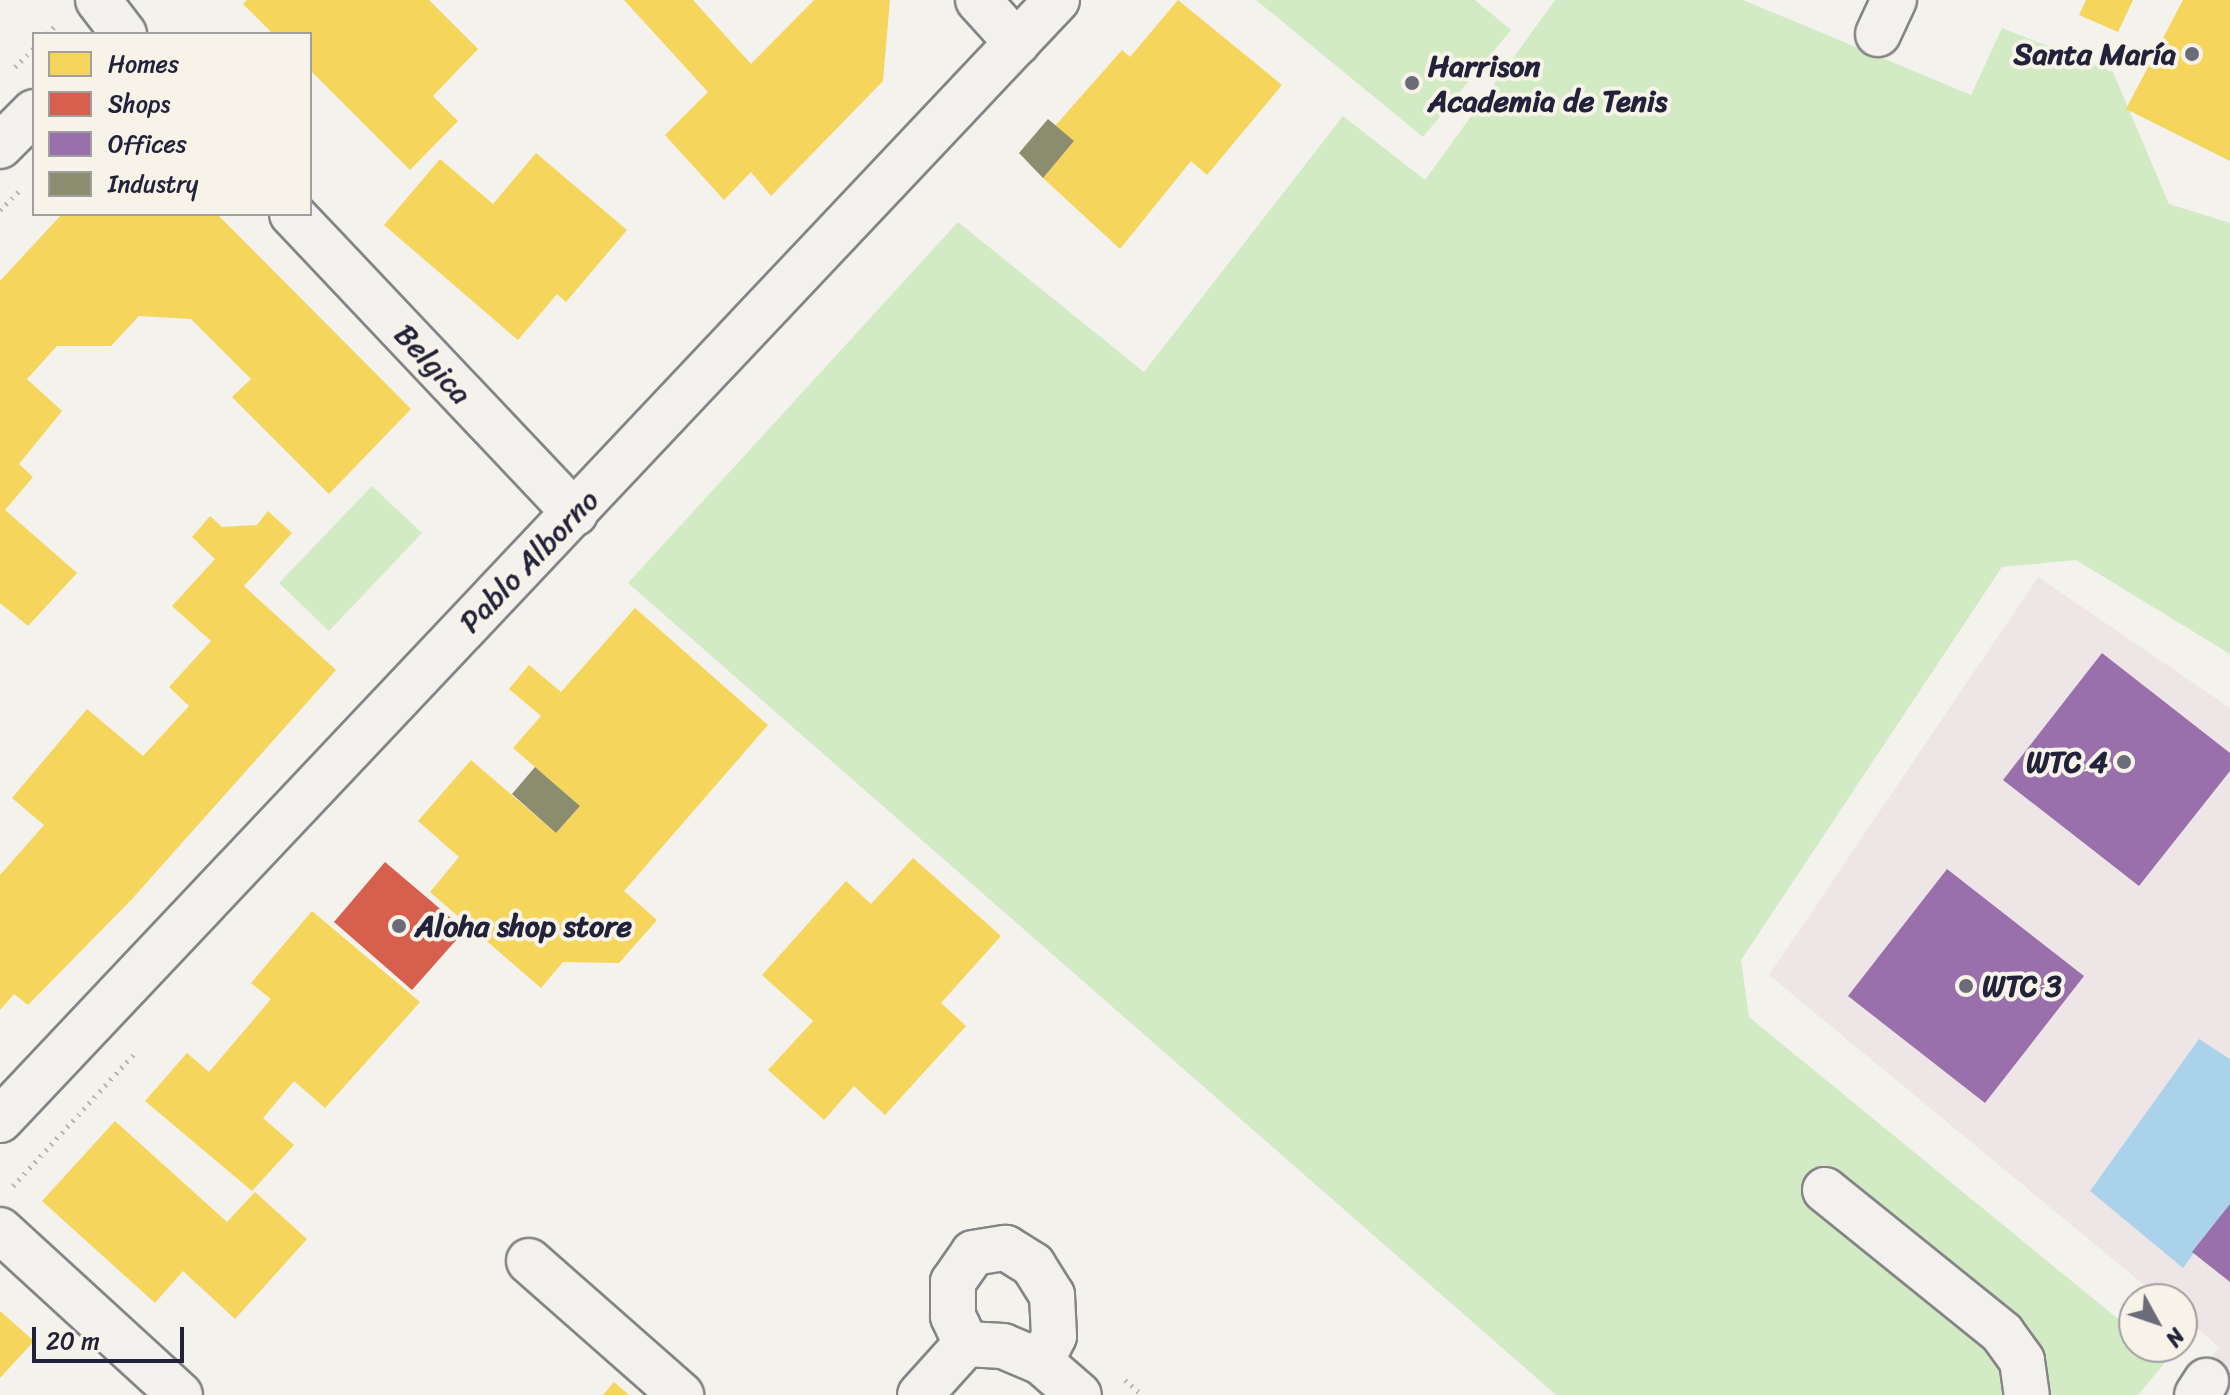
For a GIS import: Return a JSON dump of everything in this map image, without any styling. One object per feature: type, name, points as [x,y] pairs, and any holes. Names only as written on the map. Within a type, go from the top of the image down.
[{"type":"street","points":[[978,0],[1017,43]]},
{"type":"street","name":"Pablo Alborno","points":[[0,1120],[1057,0]]},
{"type":"street","points":[[0,146],[32,114]]},
{"type":"street","name":"Belgica","points":[[294,216],[575,513]]},
{"type":"street","points":[[1825,1190],[2002,1333],[2022,1361],[2027,1395]]},
{"type":"street","points":[[12,1213],[180,1395]]},
{"type":"street","points":[[966,1344],[953,1316],[953,1282],[973,1253],[1006,1248],[1033,1265],[1052,1295],[1054,1336],[1041,1362]]},
{"type":"street","points":[[529,1261],[681,1395]]},
{"type":"street","points":[[966,1344],[1003,1346],[1041,1362],[1079,1395]]},
{"type":"street","points":[[920,1395],[966,1344]]},
{"type":"path","points":[[12,1213],[13,1186],[142,1045]]},
{"type":"shaded area","points":[[2038,577],[2230,708],[2230,1395],[2183,1395],[2219,1347],[2198,1329],[2198,1283],[2142,1283],[1769,975]]},
{"type":"green space","name":"Harrison Academia de Tenis","points":[[1256,0],[1475,0],[1511,30],[1423,137]]},
{"type":"green space","points":[[1555,0],[1743,0],[1971,95],[2002,28],[2113,72],[2169,204],[2230,223],[2230,654],[2076,560],[2002,567],[1741,960],[1749,1017],[2118,1319],[2118,1363],[2165,1363],[2138,1395],[1556,1395],[628,583],[958,222],[1144,372],[1343,116],[1425,180]]},
{"type":"green space","points":[[372,486],[422,533],[329,631],[279,583]]},
{"type":"water","points":[[2199,1039],[2230,1059],[2230,1204],[2183,1268],[2090,1191]]},
{"type":"building: Homes","points":[[247,0],[429,0],[478,49],[433,96],[458,121],[410,170],[312,72],[312,32],[271,32],[243,4]]},
{"type":"building: Homes","points":[[624,0],[693,0],[751,64],[814,0],[890,0],[883,81],[771,196],[751,172],[724,200],[665,135],[708,92]]},
{"type":"building: Homes","points":[[1178,0],[1282,85],[1207,175],[1191,161],[1120,249],[1043,178],[1074,141],[1055,126],[1122,50],[1130,57]]},
{"type":"building: Homes","points":[[2086,0],[2133,0],[2118,32],[2079,15]]},
{"type":"building: Homes","name":"Santa María","points":[[2183,0],[2230,0],[2230,161],[2126,109]]},
{"type":"building: Homes","points":[[536,153],[627,230],[566,302],[557,294],[518,340],[384,225],[440,159],[493,204]]},
{"type":"building: Homes","points":[[60,216],[219,216],[411,409],[329,494],[232,397],[251,379],[191,319],[139,316],[111,346],[57,346],[27,379],[62,411],[19,464],[33,477],[5,510],[77,573],[28,626],[0,603],[0,281]]},
{"type":"building: Homes","points":[[268,511],[292,533],[244,586],[336,670],[132,899],[28,1005],[14,994],[0,1010],[0,875],[44,825],[12,798],[87,709],[143,756],[189,706],[169,687],[211,641],[172,606],[215,559],[192,537],[210,516],[222,527],[257,525]]},
{"type":"building: Homes","points":[[635,608],[768,725],[624,891],[657,920],[619,963],[563,962],[541,988],[430,892],[459,857],[418,821],[471,760],[556,833],[580,806],[513,748],[541,716],[509,689],[529,665],[561,692]]},
{"type":"building: Homes","points":[[913,858],[1001,936],[941,1003],[966,1026],[885,1115],[854,1086],[824,1120],[768,1070],[813,1021],[762,975],[846,881],[871,904]]},
{"type":"building: Homes","points":[[312,911],[420,1002],[325,1108],[294,1081],[263,1118],[294,1145],[252,1191],[145,1101],[187,1053],[209,1072],[271,999],[251,983]]},
{"type":"building: Homes","points":[[115,1121],[227,1222],[255,1192],[307,1239],[235,1319],[183,1271],[155,1303],[42,1201]]},
{"type":"building: Homes","points":[[0,1311],[34,1341],[0,1378]]},
{"type":"building: Homes","points":[[614,1382],[629,1395],[603,1395]]},
{"type":"building: Shops","name":"Aloha shop store","points":[[385,862],[465,930],[412,990],[334,922]]},
{"type":"building: Offices","name":"WTC 4","points":[[2102,653],[2230,753],[2230,771],[2139,886],[2003,780]]},
{"type":"building: Offices","name":"WTC 3","points":[[1947,869],[2084,976],[1985,1103],[1848,996]]},
{"type":"building: Offices","points":[[2230,1204],[2230,1282],[2192,1252]]},
{"type":"building: Industry","points":[[1048,119],[1074,141],[1043,178],[1019,153]]},
{"type":"building: Industry","points":[[535,767],[580,806],[556,833],[512,794]]},
{"type":"place","name":"Santa María","points":[[2192,54]]},
{"type":"place","name":"Harrison Academia de Tenis","points":[[1412,83]]},
{"type":"place","name":"WTC 4","points":[[2124,762]]},
{"type":"place","name":"Aloha shop store","points":[[399,926]]},
{"type":"place","name":"WTC 3","points":[[1966,986]]}]
